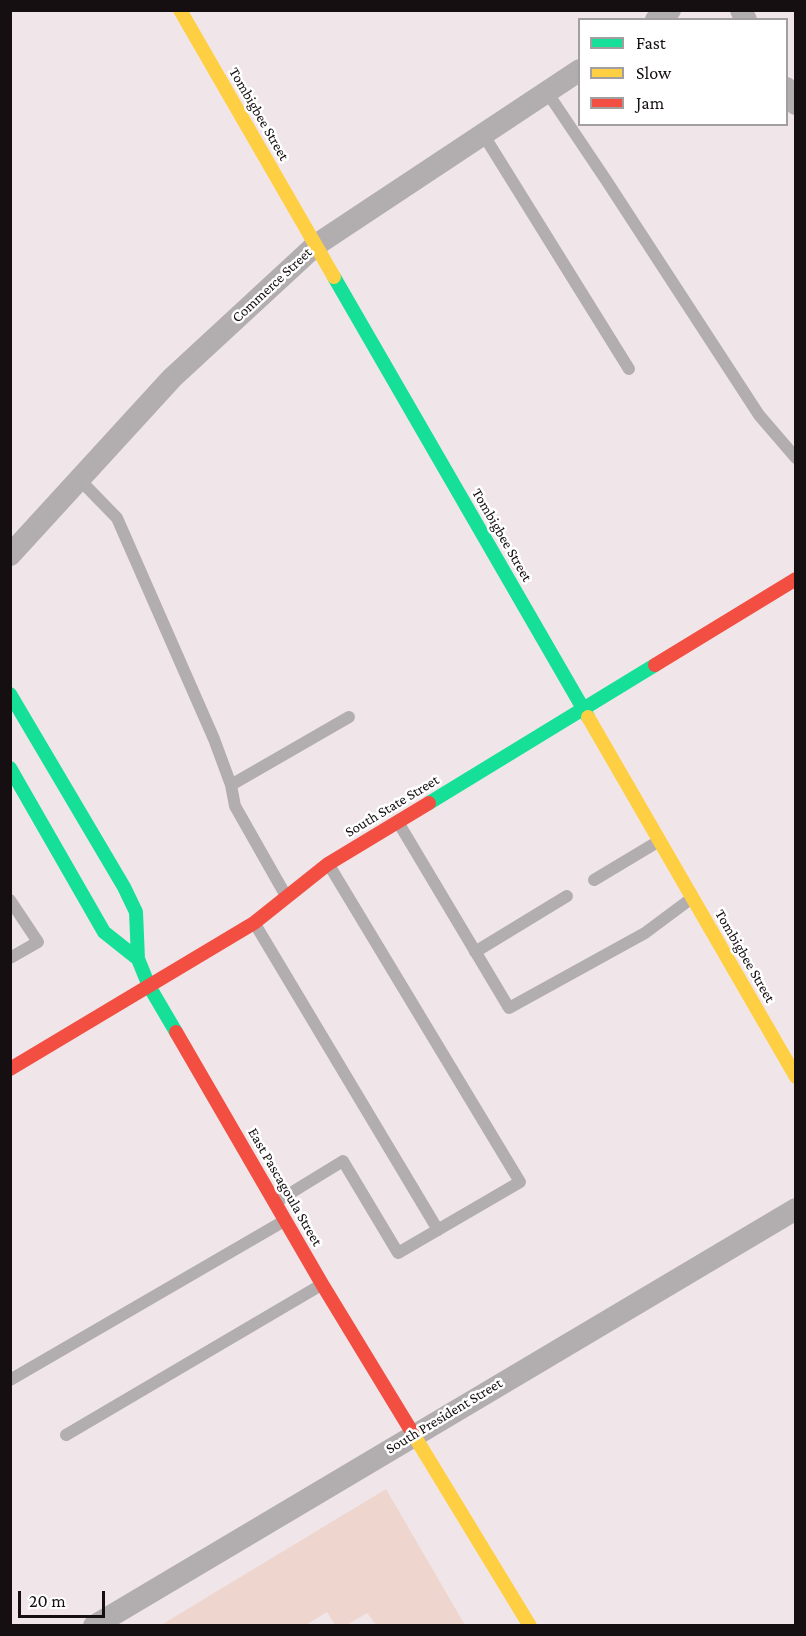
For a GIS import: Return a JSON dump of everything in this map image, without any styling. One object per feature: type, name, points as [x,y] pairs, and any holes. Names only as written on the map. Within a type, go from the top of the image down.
[{"type":"main road","name":"Tombigbee Street","points":[[180,10],[795,1077]]},
{"type":"main road","name":"South State Street","points":[[10,1069],[254,923],[328,864],[795,579]]},
{"type":"main road","points":[[10,694],[118,877],[136,912],[138,959]]},
{"type":"main road","name":"East Pascagoula Street","points":[[10,768],[104,932],[138,959],[149,986],[322,1284],[530,1626]]},
{"type":"street","name":"Commerce Street","points":[[10,555],[172,378],[316,245],[578,71]]},
{"type":"street","name":"South President Street","points":[[94,1626],[795,1209]]},
{"type":"lane","points":[[546,92],[759,415],[795,458]]},
{"type":"lane","points":[[483,134],[629,369]]},
{"type":"lane","points":[[79,479],[117,518],[214,739],[231,785],[235,806],[286,897]]},
{"type":"lane","points":[[231,785],[349,717]]},
{"type":"lane","points":[[398,821],[509,1008],[645,933],[693,898]]},
{"type":"lane","points":[[594,880],[659,841]]},
{"type":"lane","points":[[276,1202],[343,1161],[398,1253],[520,1182],[328,864]]},
{"type":"lane","points":[[475,952],[567,896]]},
{"type":"lane","points":[[10,900],[38,942],[10,958]]},
{"type":"lane","points":[[254,923],[438,1230]]},
{"type":"lane","points":[[10,1380],[286,1220]]},
{"type":"lane","points":[[66,1436],[322,1284]]},
{"type":"shaded area","points":[[386,1489],[465,1625],[376,1625],[367,1613],[347,1625],[335,1625],[327,1612],[306,1625],[161,1625]]},
{"type":"traffic: fast","points":[[334,277],[588,717]]},
{"type":"traffic: fast","points":[[429,803],[655,665]]},
{"type":"traffic: fast","points":[[10,694],[124,887],[136,912],[138,959]]},
{"type":"traffic: fast","points":[[10,768],[104,932],[138,959],[149,986],[176,1032]]},
{"type":"traffic: slow","points":[[180,10],[334,277]]},
{"type":"traffic: slow","points":[[588,717],[796,1077]]},
{"type":"traffic: slow","points":[[412,1432],[530,1626]]},
{"type":"traffic: jam","points":[[655,665],[796,579]]},
{"type":"traffic: jam","points":[[10,1069],[254,923],[328,864],[429,803]]},
{"type":"traffic: jam","points":[[176,1032],[322,1284],[412,1432]]}]
